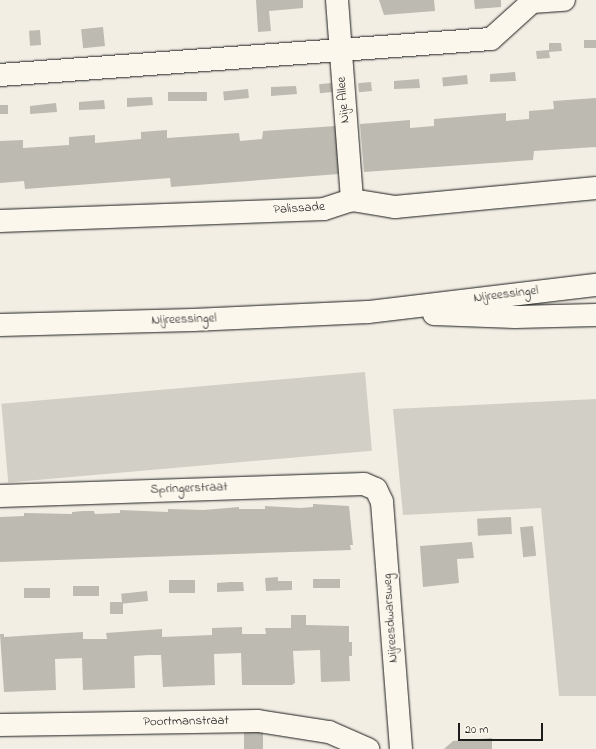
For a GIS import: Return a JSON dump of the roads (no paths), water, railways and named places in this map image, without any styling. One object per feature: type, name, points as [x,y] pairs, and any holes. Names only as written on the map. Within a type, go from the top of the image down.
[{"type":"street","name":"Nije Allee","points":[[337,0],[352,200]]},
{"type":"street","points":[[0,74],[491,39],[532,2],[564,0]]},
{"type":"street","name":"Palissade","points":[[0,220],[324,209],[352,200],[395,206],[596,188]]},
{"type":"street","name":"Nijreessingel","points":[[0,325],[193,320],[368,312],[596,285]]},
{"type":"street","name":"Nijreessingel","points":[[368,312],[515,317],[596,315]]},
{"type":"street","name":"Springerstraat","points":[[0,496],[364,484],[376,489]]},
{"type":"street","name":"Nijreesdwarsweg","points":[[376,489],[382,502],[401,749]]},
{"type":"street","name":"Poortmanstraat","points":[[0,725],[258,721],[329,732],[368,749]]}]
